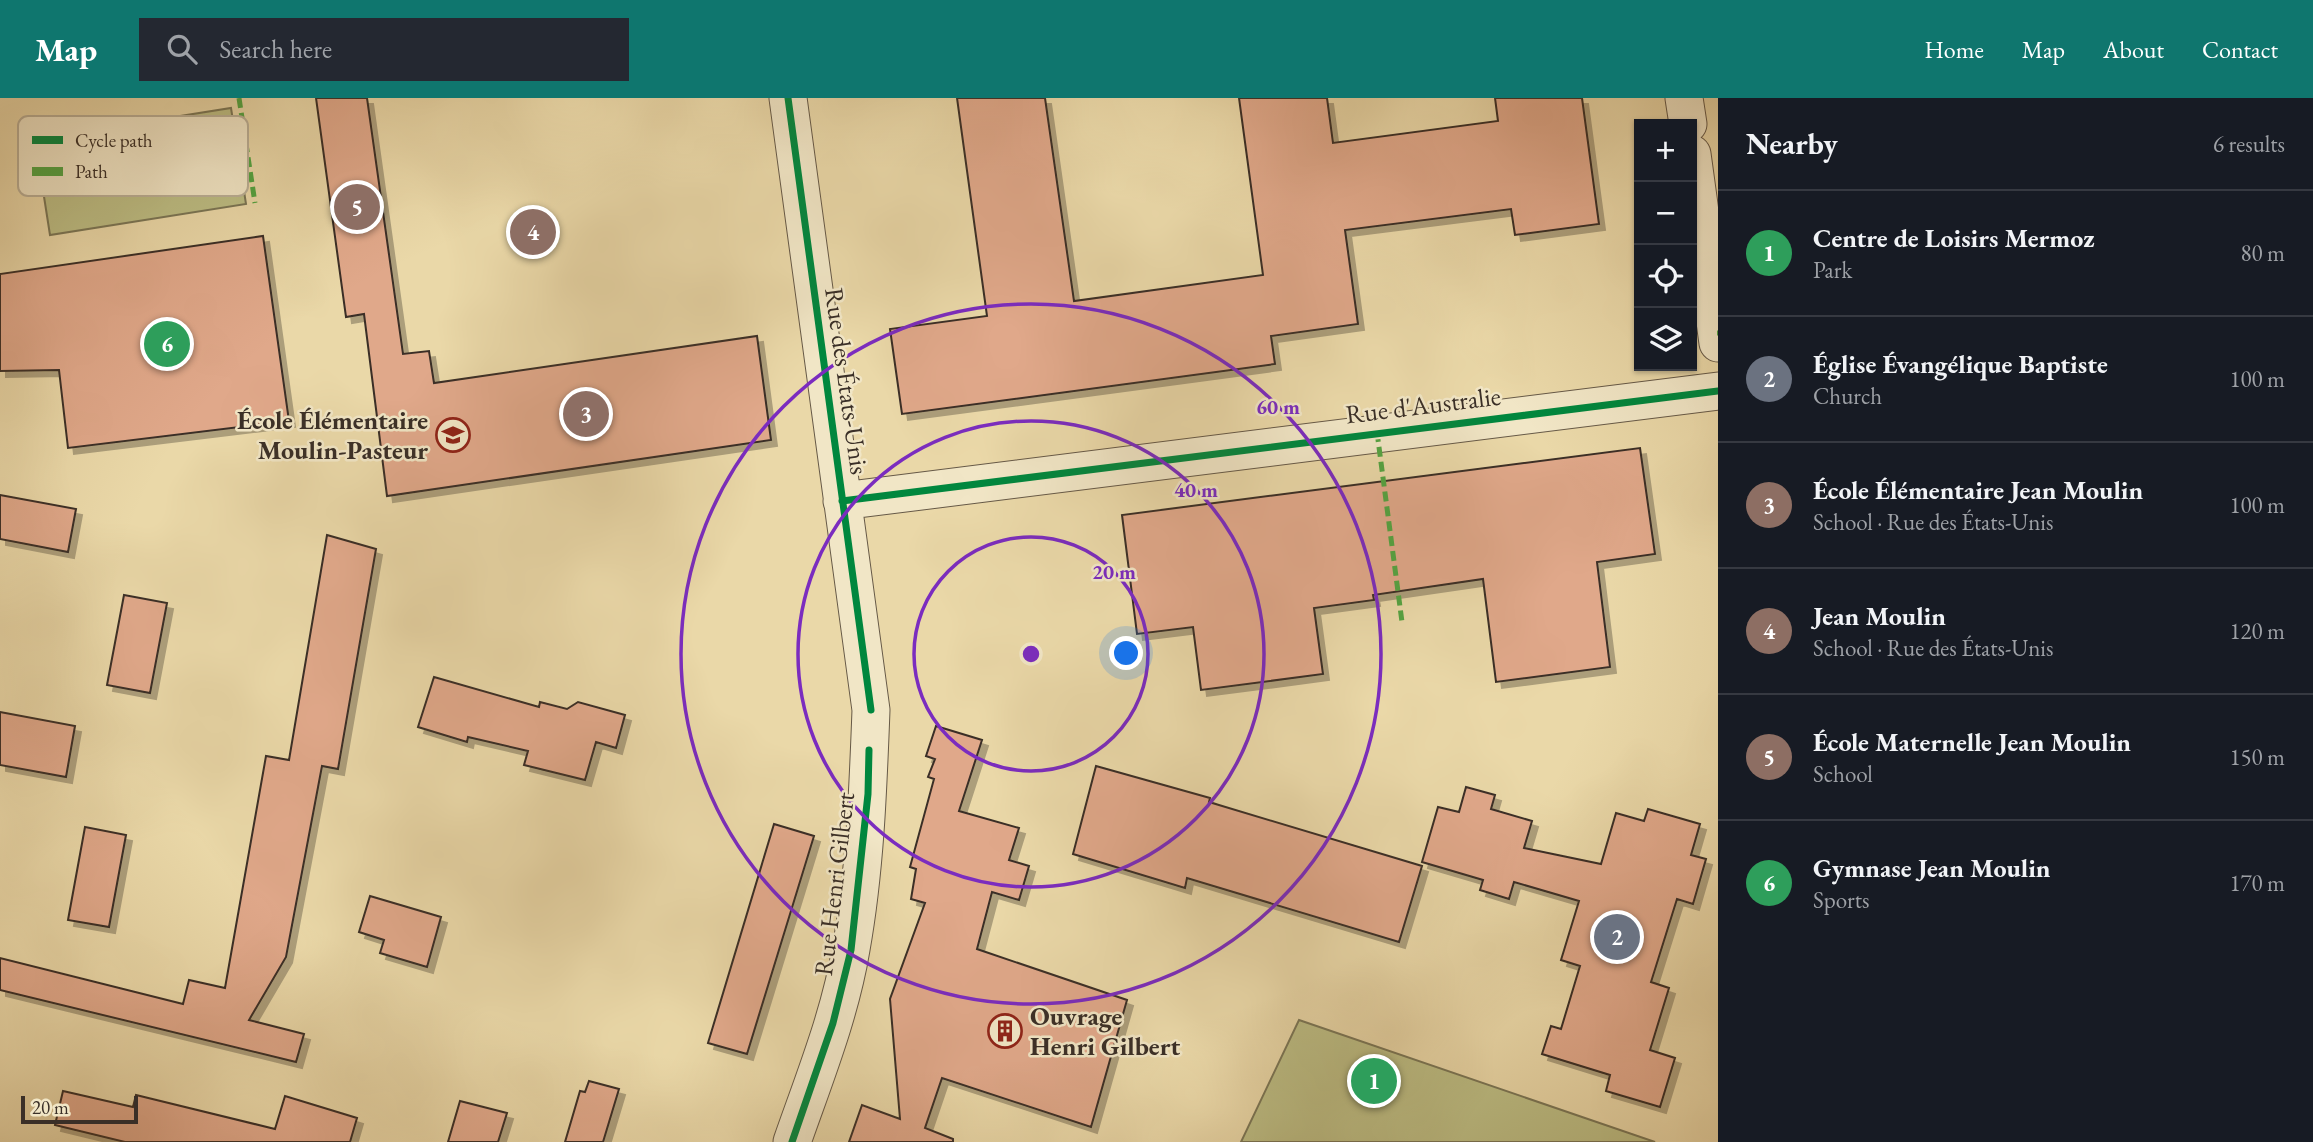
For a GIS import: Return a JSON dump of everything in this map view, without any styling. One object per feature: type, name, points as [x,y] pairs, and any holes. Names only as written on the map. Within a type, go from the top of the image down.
[{"type":"street","name":"Rue des États-Unis","points":[[788,98],[871,710]]},
{"type":"street","points":[[1684,98],[1687,119]]},
{"type":"street","points":[[1696,182],[1718,343]]},
{"type":"street","name":"Rue d'Australie","points":[[842,501],[1718,391]]},
{"type":"street","name":"Rue Henri Gilbert","points":[[792,1142],[833,1023],[851,950],[868,794],[871,710]]},
{"type":"green space","points":[[231,108],[232,116],[180,116]]},
{"type":"green space","points":[[44,196],[245,196],[246,204],[50,235]]},
{"type":"green space","points":[[1299,1020],[1655,1142],[1241,1142]]},
{"type":"building","points":[[316,98],[367,98],[403,354],[429,351],[434,383],[757,336],[771,440],[387,496],[364,314],[346,317]]},
{"type":"building","points":[[957,98],[1045,98],[1074,301],[1263,275],[1239,98],[1327,98],[1333,143],[1498,121],[1495,98],[1582,98],[1599,224],[1515,235],[1511,209],[1345,230],[1358,324],[1271,336],[1275,364],[902,414],[890,329],[987,316]]},
{"type":"building","points":[[263,236],[289,421],[68,448],[59,370],[0,371],[0,274]]},
{"type":"building","points":[[1640,448],[1655,554],[1597,562],[1610,667],[1496,682],[1483,579],[1373,595],[1374,600],[1314,608],[1323,674],[1201,690],[1193,627],[1137,634],[1122,515]]},
{"type":"building","points":[[0,495],[76,509],[68,552],[0,539]]},
{"type":"building","points":[[327,535],[376,549],[338,769],[322,766],[286,957],[249,1020],[304,1034],[296,1062],[0,990],[0,958],[183,1004],[189,980],[225,988],[266,756],[289,760]]},
{"type":"building","points":[[124,595],[167,603],[150,693],[107,685]]},
{"type":"building","points":[[434,677],[539,707],[540,702],[567,709],[578,702],[625,715],[616,748],[596,742],[585,780],[524,765],[528,751],[468,737],[467,742],[418,727]]},
{"type":"building","points":[[0,712],[75,726],[66,777],[0,765]]},
{"type":"building","name":"Ouvrage Henri Gilbert","points":[[936,726],[982,740],[959,811],[1019,828],[1009,860],[1029,866],[1019,900],[992,892],[977,949],[1127,1000],[1091,1127],[942,1078],[925,1128],[953,1139],[953,1142],[849,1142],[862,1105],[900,1119],[890,999],[925,903],[911,899],[916,869],[910,867],[934,779],[928,777],[935,759],[926,756]]},
{"type":"building","points":[[1096,766],[1210,798],[1209,802],[1422,866],[1399,942],[1187,878],[1185,888],[1073,854]]},
{"type":"building","points":[[1466,787],[1495,795],[1491,809],[1532,821],[1524,848],[1601,864],[1616,813],[1644,821],[1648,809],[1700,824],[1691,855],[1706,859],[1693,904],[1677,899],[1651,982],[1669,988],[1650,1050],[1675,1058],[1660,1107],[1606,1091],[1610,1075],[1542,1054],[1551,1026],[1561,1029],[1580,966],[1561,960],[1579,901],[1514,882],[1509,899],[1480,890],[1483,880],[1422,862],[1438,807],[1459,812]]},
{"type":"building","points":[[774,824],[814,836],[747,1054],[708,1043]]},
{"type":"building","points":[[85,827],[126,835],[109,927],[68,920]]},
{"type":"building","points":[[370,896],[441,917],[427,967],[380,953],[384,940],[359,932]]},
{"type":"building","points":[[589,1081],[619,1089],[603,1142],[565,1142],[580,1091],[585,1092]]},
{"type":"building","points":[[63,1091],[133,1107],[136,1095],[275,1129],[285,1096],[357,1118],[350,1142],[125,1142],[55,1125]]},
{"type":"building","points":[[460,1101],[507,1113],[498,1142],[448,1142]]},
{"type":"marked path","points":[[239,98],[242,116]]},
{"type":"marked path","points":[[248,157],[255,203]]},
{"type":"marked path","points":[[1377,432],[1402,622]]},
{"type":"cycle path","points":[[788,98],[871,710]]},
{"type":"cycle path","points":[[842,501],[1718,391]]},
{"type":"cycle path","points":[[792,1142],[833,1023],[851,950],[868,794],[869,750]]},
{"type":"place","name":"École Maternelle Jean Moulin","points":[[357,207]]},
{"type":"place","name":"Jean Moulin","points":[[533,232]]},
{"type":"place","name":"Gymnase Jean Moulin","points":[[167,344]]},
{"type":"place","name":"École Élémentaire Jean Moulin","points":[[586,414]]},
{"type":"place","name":"École Élémentaire Moulin-Pasteur","points":[[453,435]]},
{"type":"place","name":"Église Évangélique Baptiste","points":[[1617,937]]},
{"type":"place","name":"Ouvrage Henri Gilbert","points":[[1005,1031]]},
{"type":"place","name":"Centre de Loisirs Mermoz","points":[[1374,1081]]}]
